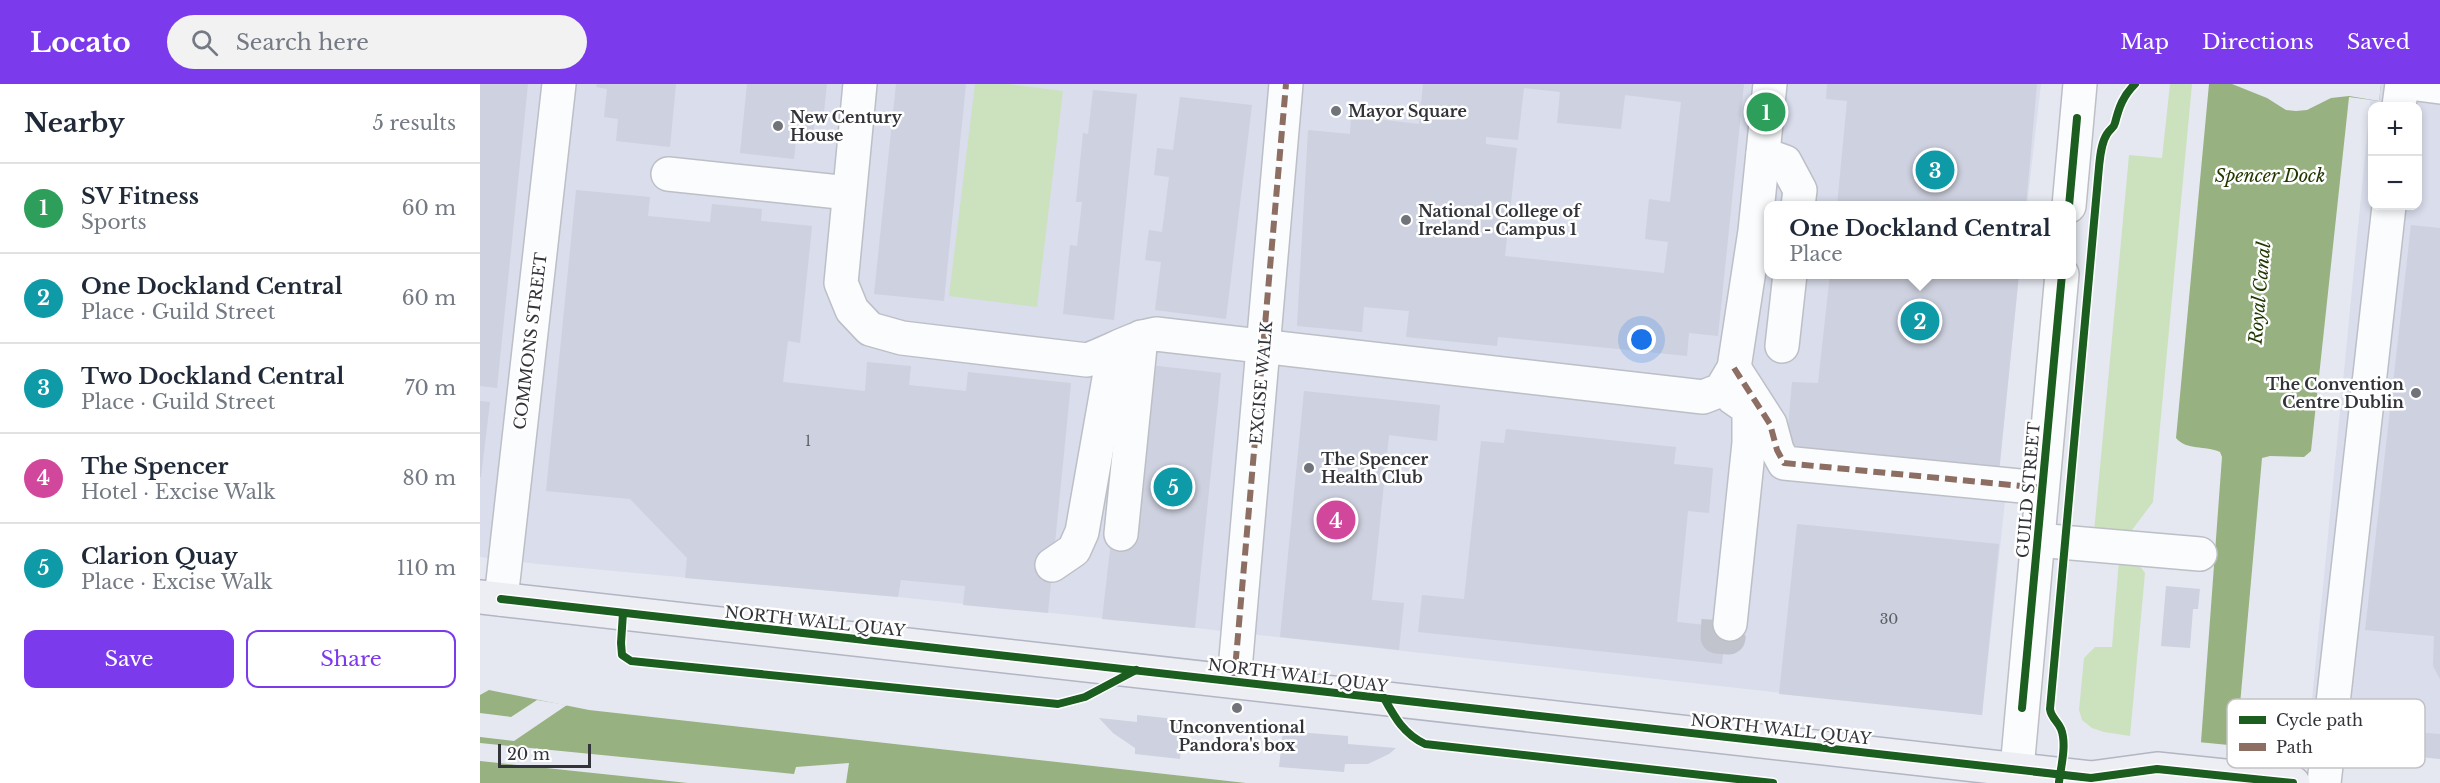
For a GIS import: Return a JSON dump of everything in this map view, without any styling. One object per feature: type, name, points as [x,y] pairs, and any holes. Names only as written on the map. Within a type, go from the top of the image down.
[{"type":"main road","name":"NORTH WALL QUAY","points":[[490,598],[1234,681],[2016,776],[2097,780],[2157,769],[2285,782]]},
{"type":"street","name":"COMMONS STREET","points":[[490,598],[559,84]]},
{"type":"street","points":[[860,84],[840,284],[852,310],[870,329],[902,338],[1087,360],[1156,334],[1703,397],[1728,379]]},
{"type":"street","name":"EXCISE WALK","points":[[1234,681],[1286,84]]},
{"type":"street","points":[[1724,622],[1749,443],[1749,409],[1728,379],[1739,257],[1763,154],[1770,84]]},
{"type":"street","points":[[2400,102],[2402,84]]},
{"type":"street","points":[[2417,84],[2440,87]]},
{"type":"street","points":[[2070,201],[2083,86]]},
{"type":"street","points":[[1763,154],[1785,162],[1800,190],[1799,201]]},
{"type":"street","points":[[668,174],[849,193]]},
{"type":"street","points":[[2333,699],[2389,210]]},
{"type":"street","points":[[1782,346],[1789,279]]},
{"type":"street","name":"GUILD STREET","points":[[2016,776],[2062,279]]},
{"type":"street","points":[[1121,534],[1128,343]]},
{"type":"street","points":[[1052,565],[1074,550],[1082,532],[1128,343]]},
{"type":"street","points":[[1728,379],[1770,424],[1777,450],[1784,463],[2042,488]]},
{"type":"street","points":[[2037,540],[2200,555]]},
{"type":"street","points":[[2324,783],[2326,768]]},
{"type":"shaded area","points":[[480,84],[2041,84],[2027,201],[1764,201],[1764,279],[2019,279],[1999,472],[2008,473],[1982,715],[1205,629],[480,557]]},
{"type":"shaded area","points":[[975,84],[1009,84],[1063,91],[1037,307],[949,296]]},
{"type":"shaded area","points":[[2170,84],[2192,84],[2153,502],[2129,534],[2094,532],[2129,155],[2162,158]]},
{"type":"shaded area","name":"Spencer Dock","points":[[2372,84],[2440,84],[2440,759],[2425,757],[2425,699],[2312,699],[2368,125],[2368,210],[2422,210],[2422,102],[2370,102]]},
{"type":"shaded area","points":[[2119,559],[2136,561],[2145,573],[2130,736],[2092,728],[2082,720],[2079,710],[2084,658],[2095,647],[2112,647]]},
{"type":"water","name":"Spencer Dock","points":[[2209,84],[2381,84],[2379,101],[2349,97],[2311,451],[2304,457],[2270,456],[2262,458],[2240,699],[2227,699],[2227,768],[2234,768],[2233,783],[2198,783],[2222,457],[2220,452],[2185,445],[2176,438]]},
{"type":"water","points":[[489,690],[589,710],[1246,783],[480,783],[480,695]]},
{"type":"pier","points":[[2232,84],[2381,84],[2379,101],[2349,96],[2331,98],[2307,110],[2296,111],[2286,110],[2267,98]]},
{"type":"pier","points":[[537,700],[567,705],[514,741],[480,737],[480,713],[511,717]]},
{"type":"pier","points":[[2198,742],[2227,745],[2227,768],[2237,768],[2236,783],[2195,783]]},
{"type":"pier","points":[[480,743],[794,774],[796,767],[849,763],[846,783],[688,783],[480,761]]},
{"type":"building","points":[[480,84],[528,84],[497,388],[480,386]]},
{"type":"building","points":[[597,84],[676,84],[670,147],[616,141],[618,119],[604,117],[607,89],[596,87]]},
{"type":"building","name":"New Century House","points":[[747,84],[827,84],[824,112],[816,111],[812,141],[796,140],[794,159],[740,153]]},
{"type":"building","points":[[896,84],[966,84],[944,301],[874,294]]},
{"type":"building","name":"National College of Ireland - Campus 1","points":[[1423,84],[1744,84],[1718,336],[1689,333],[1687,356],[1498,337],[1497,346],[1406,337],[1409,311],[1364,307],[1362,332],[1297,326],[1308,130],[1350,134],[1351,116],[1419,124]],"holes":[[[1524,88],[1560,92],[1557,123],[1621,129],[1625,95],[1681,102],[1670,202],[1649,199],[1645,239],[1668,242],[1664,273],[1505,256],[1517,148],[1486,144],[1486,137],[1518,140]]]},
{"type":"building","points":[[1827,84],[2037,84],[2026,201],[1837,201],[1847,101],[1826,99]]},
{"type":"building","points":[[1093,90],[1137,94],[1114,320],[1063,314],[1070,245],[1077,246],[1082,202],[1076,202],[1083,133],[1088,134]]},
{"type":"building","points":[[1180,97],[1252,105],[1226,319],[1155,310],[1161,262],[1145,260],[1149,230],[1162,232],[1169,177],[1154,175],[1157,148],[1173,150]]},
{"type":"building","points":[[576,190],[650,197],[648,216],[710,222],[712,204],[762,209],[761,221],[812,226],[800,343],[788,341],[783,382],[865,391],[867,362],[911,366],[909,385],[966,391],[968,372],[1071,383],[1048,613],[963,605],[965,586],[901,580],[898,597],[685,578],[687,558],[630,499],[546,491]]},
{"type":"building","name":"The Convention Centre Dublin","points":[[2411,225],[2440,228],[2440,679],[2433,666],[2434,636],[2365,630]]},
{"type":"building","points":[[1829,279],[2018,279],[1999,472],[1786,451],[1792,382],[1818,383]]},
{"type":"building","points":[[1149,365],[1221,373],[1195,628],[1102,619],[1112,533]]},
{"type":"building","points":[[1304,391],[1440,405],[1437,441],[1389,435],[1372,600],[1404,603],[1399,650],[1280,637]]},
{"type":"building","points":[[480,401],[490,402],[481,477],[480,477]]},
{"type":"building","points":[[1506,429],[1676,447],[1674,464],[1713,468],[1709,513],[1688,511],[1677,622],[1726,627],[1722,664],[1418,632],[1422,595],[1464,599],[1481,441],[1504,443]]},
{"type":"building","points":[[1797,524],[1999,544],[1982,715],[1779,694]]},
{"type":"building","points":[[2166,586],[2200,589],[2198,609],[2193,609],[2190,648],[2161,646]]},
{"type":"building","points":[[1137,715],[1184,720],[1180,759],[1135,754],[1135,748],[1113,733],[1099,718],[1137,722]]},
{"type":"building","points":[[1283,731],[1348,736],[1348,744],[1396,748],[1368,764],[1345,764],[1344,772],[1279,767]]},
{"type":"building","points":[[2425,733],[2440,734],[2440,759],[2425,757]]},
{"type":"tunnel","points":[[1718,620],[1717,637],[1729,638],[1730,624]]},
{"type":"marked path","points":[[1234,681],[1286,84]]},
{"type":"marked path","points":[[1734,368],[1770,424],[1777,450],[1784,463],[2042,488]]},
{"type":"cycle path","points":[[2059,782],[2063,735],[2050,709],[2100,159],[2105,138],[2114,125],[2124,97],[2135,84]]},
{"type":"cycle path","points":[[2069,201],[2077,118]]},
{"type":"cycle path","points":[[2022,708],[2062,279]]},
{"type":"cycle path","points":[[501,599],[2091,778],[2157,769],[2293,783]]},
{"type":"cycle path","points":[[623,613],[622,655],[631,661],[1058,704],[1085,697],[1136,670]]},
{"type":"cycle path","points":[[1384,698],[1396,719],[1411,735],[1425,744],[1773,783]]},
{"type":"place","name":"Mayor Square","points":[[1336,111]]},
{"type":"place","name":"SV Fitness","points":[[1766,112]]},
{"type":"place","name":"New Century House","points":[[778,126]]},
{"type":"place","name":"Two Dockland Central","points":[[1935,170]]},
{"type":"place","name":"National College of Ireland - Campus 1","points":[[1406,220]]},
{"type":"place","name":"One Dockland Central","points":[[1920,321]]},
{"type":"place","name":"The Convention Centre Dublin","points":[[2416,393]]},
{"type":"place","name":"The Spencer Health Club","points":[[1309,468]]},
{"type":"place","name":"Clarion Quay","points":[[1173,487]]},
{"type":"place","name":"The Spencer","points":[[1336,520]]},
{"type":"place","name":"Unconventional Pandora's box","points":[[1237,708]]},
{"type":"water label","name":"Royal Canal","points":[[2260,293]]}]
